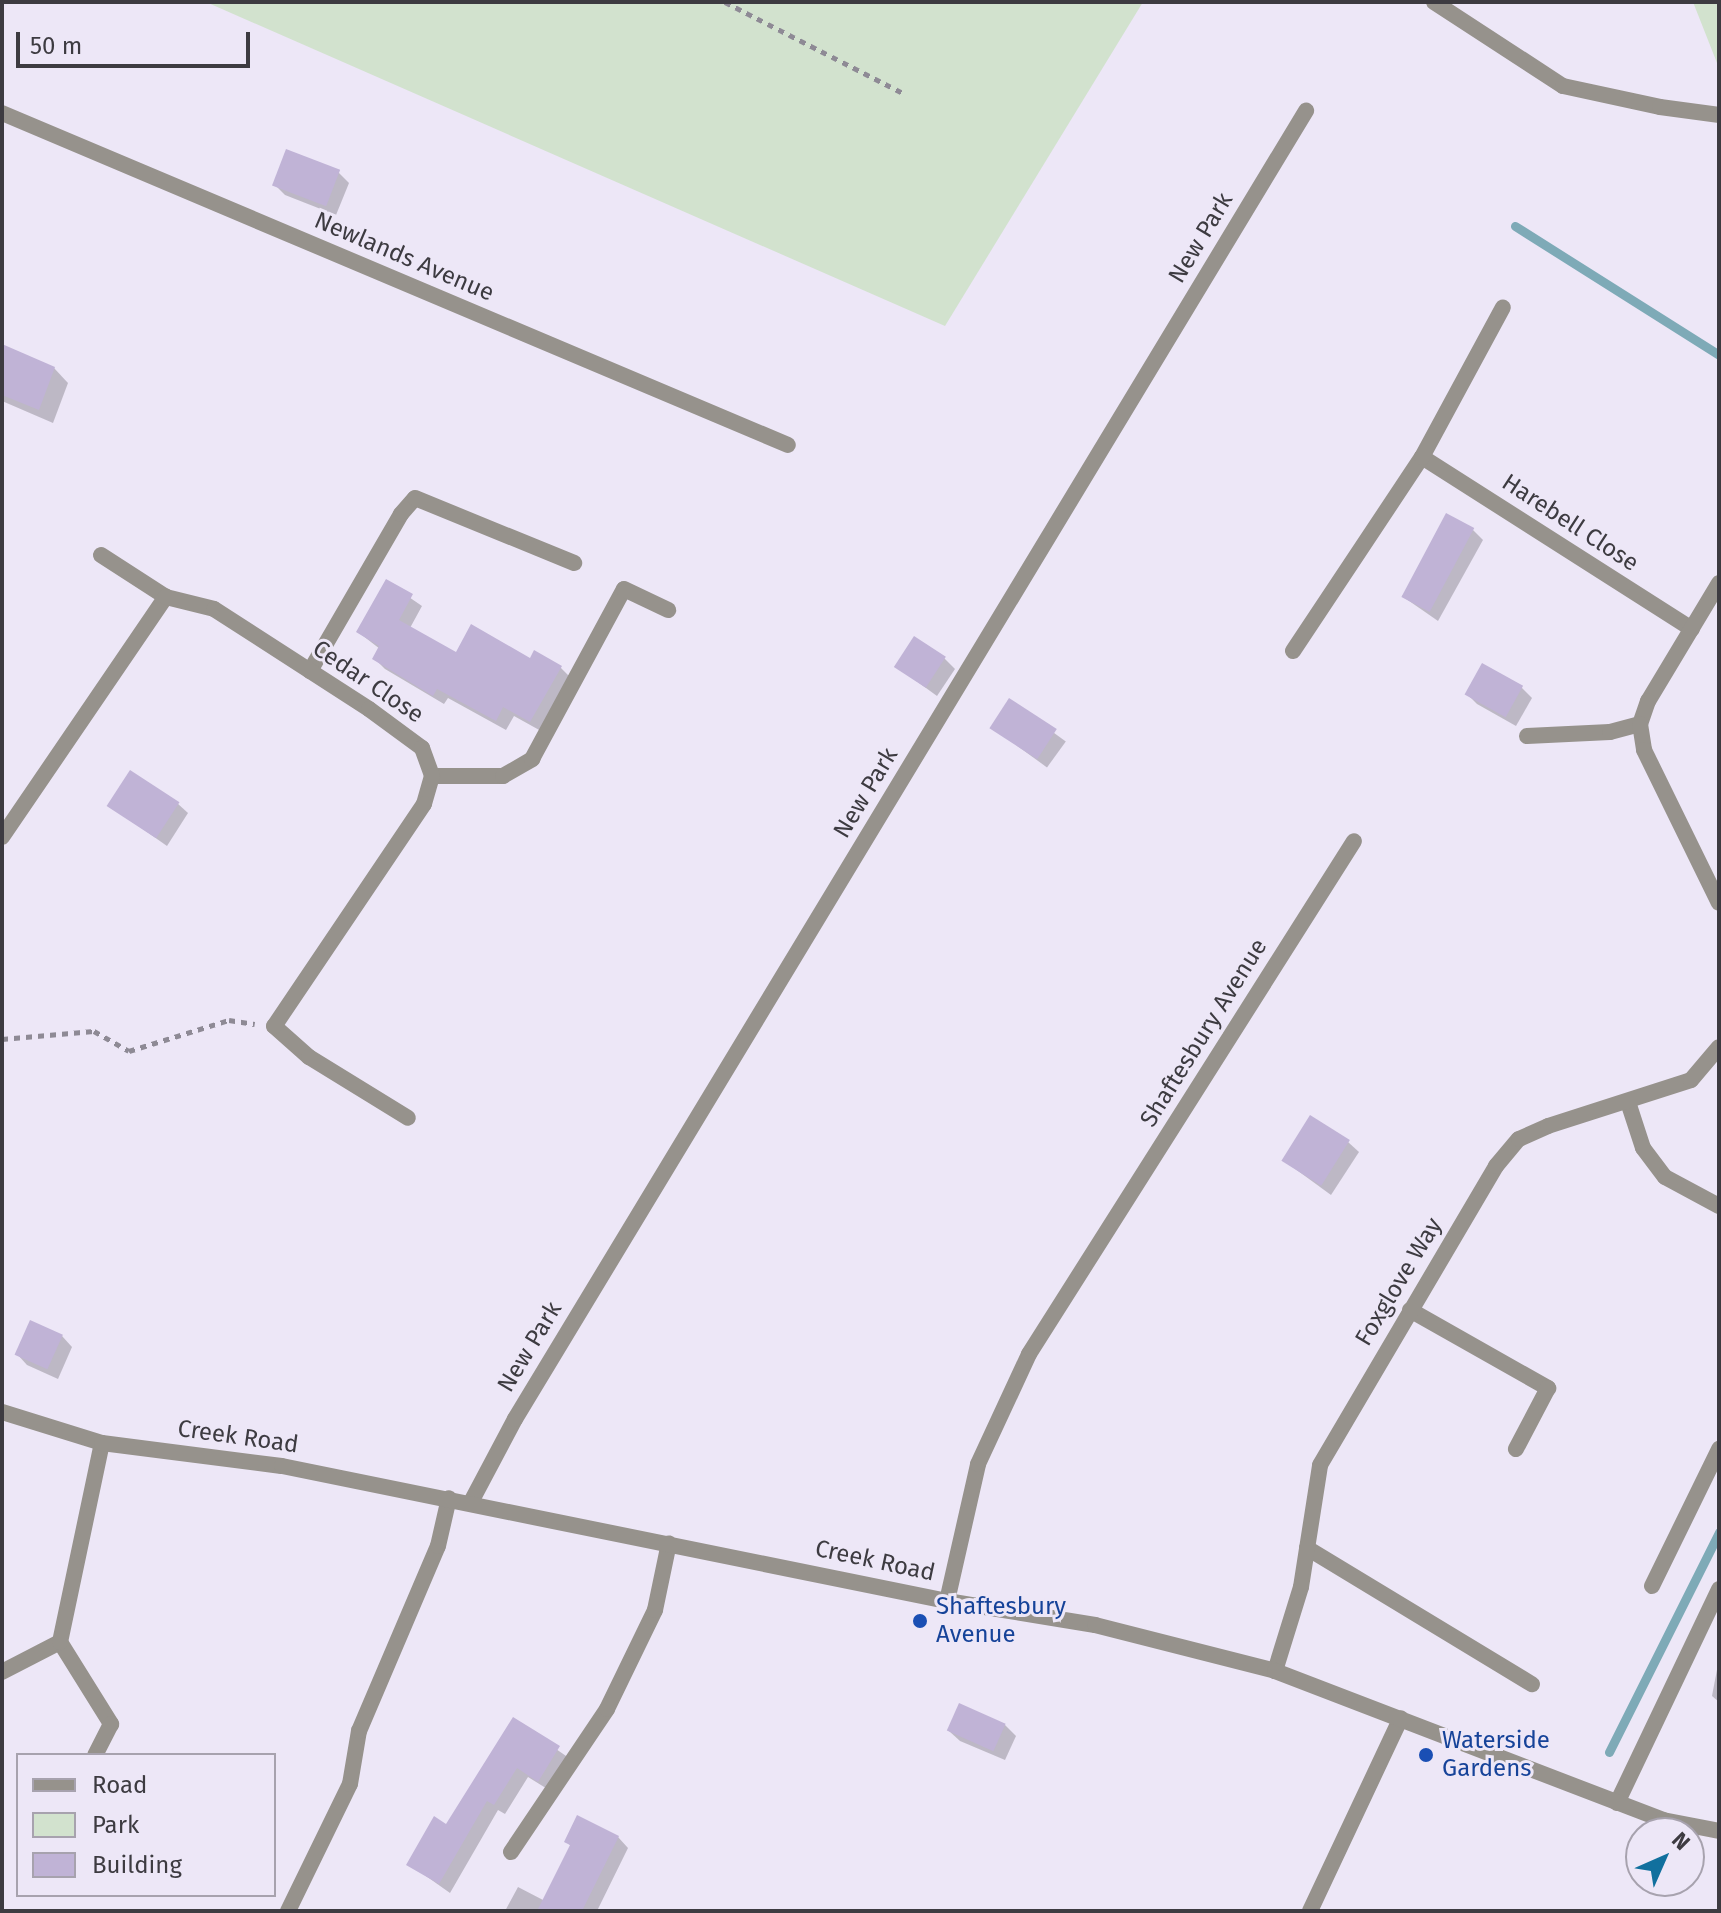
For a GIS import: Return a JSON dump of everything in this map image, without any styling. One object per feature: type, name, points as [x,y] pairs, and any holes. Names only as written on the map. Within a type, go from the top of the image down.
[{"type":"street","points":[[1434,2],[1563,86],[1660,107],[1719,115]]},
{"type":"street","name":"New Park","points":[[471,1502],[515,1419],[1306,111]]},
{"type":"street","name":"Newlands Avenue","points":[[2,113],[788,445]]},
{"type":"street","points":[[1293,651],[1422,457],[1503,307]]},
{"type":"street","name":"Harebell Close","points":[[1422,457],[1692,629]]},
{"type":"street","points":[[310,671],[401,514],[415,498],[574,563]]},
{"type":"street","name":"Cedar Close","points":[[101,555],[166,597],[214,609],[310,671],[422,748],[432,776]]},
{"type":"street","points":[[1719,583],[1648,701],[1640,724],[1644,750],[1719,903]]},
{"type":"street","points":[[408,1118],[309,1057],[274,1026],[424,804],[432,776],[503,776],[532,759],[624,589],[668,610]]},
{"type":"street","points":[[3,834],[166,597]]},
{"type":"street","points":[[1527,736],[1610,732],[1640,724]]},
{"type":"street","name":"Shaftesbury Avenue","points":[[947,1601],[978,1464],[1029,1354],[1354,841]]},
{"type":"street","name":"Foxglove Way","points":[[1275,1671],[1301,1587],[1320,1465],[1496,1166],[1519,1139],[1548,1126],[1691,1080],[1719,1047]]},
{"type":"street","points":[[1628,1102],[1643,1148],[1665,1177],[1719,1206]]},
{"type":"street","points":[[1410,1310],[1548,1388],[1516,1449]]},
{"type":"street","name":"Creek Road","points":[[2,1412],[102,1443],[282,1466],[947,1601],[1095,1625],[1275,1671],[1663,1820],[1719,1831]]},
{"type":"street","points":[[96,1753],[111,1724],[60,1642],[102,1443]]},
{"type":"street","points":[[1652,1586],[1719,1449]]},
{"type":"street","points":[[288,1911],[350,1784],[359,1731],[438,1546],[449,1498]]},
{"type":"street","points":[[511,1852],[607,1709],[655,1610],[669,1543]]},
{"type":"street","points":[[1307,1548],[1532,1684]]},
{"type":"street","points":[[1617,1803],[1719,1589]]},
{"type":"street","points":[[2,1672],[60,1642]]},
{"type":"street","points":[[1310,1911],[1401,1718]]},
{"type":"path","points":[[725,2],[905,94]]},
{"type":"path","points":[[2,1039],[94,1031],[129,1051],[229,1020],[274,1026]]},
{"type":"green space","points":[[206,2],[1143,2],[945,326]]},
{"type":"green space","points":[[1693,2],[1719,2],[1719,68]]},
{"type":"building","points":[[286,149],[340,170],[326,206],[272,185]]},
{"type":"building","points":[[2,344],[55,367],[39,410],[2,395]]},
{"type":"building","points":[[1446,513],[1474,528],[1430,612],[1401,597]]},
{"type":"building","points":[[386,579],[413,594],[399,620],[456,652],[471,624],[530,658],[534,650],[562,666],[530,722],[503,707],[496,721],[437,689],[433,696],[372,659],[379,646],[356,632]]},
{"type":"building","points":[[914,636],[946,657],[926,688],[894,667]]},
{"type":"building","points":[[1482,663],[1523,686],[1506,717],[1465,694]]},
{"type":"building","points":[[1009,698],[1057,729],[1037,759],[989,728]]},
{"type":"building","points":[[130,770],[179,802],[156,838],[107,806]]},
{"type":"building","points":[[1310,1115],[1350,1140],[1321,1186],[1281,1161]]},
{"type":"building","points":[[30,1320],[63,1335],[47,1369],[15,1355]]},
{"type":"building","points":[[959,1703],[1006,1724],[993,1751],[947,1730]]},
{"type":"building","points":[[513,1717],[560,1746],[538,1782],[517,1768],[494,1805],[487,1801],[439,1884],[406,1865],[434,1816],[446,1824]]},
{"type":"building","points":[[577,1815],[619,1836],[582,1911],[537,1911],[570,1845],[564,1842]]},
{"type":"waterway","points":[[1515,226],[1719,355]]},
{"type":"waterway","points":[[1609,1752],[1719,1532]]},
{"type":"place","name":"Shaftesbury Avenue","points":[[920,1621]]},
{"type":"place","name":"Waterside Gardens","points":[[1426,1755]]}]
